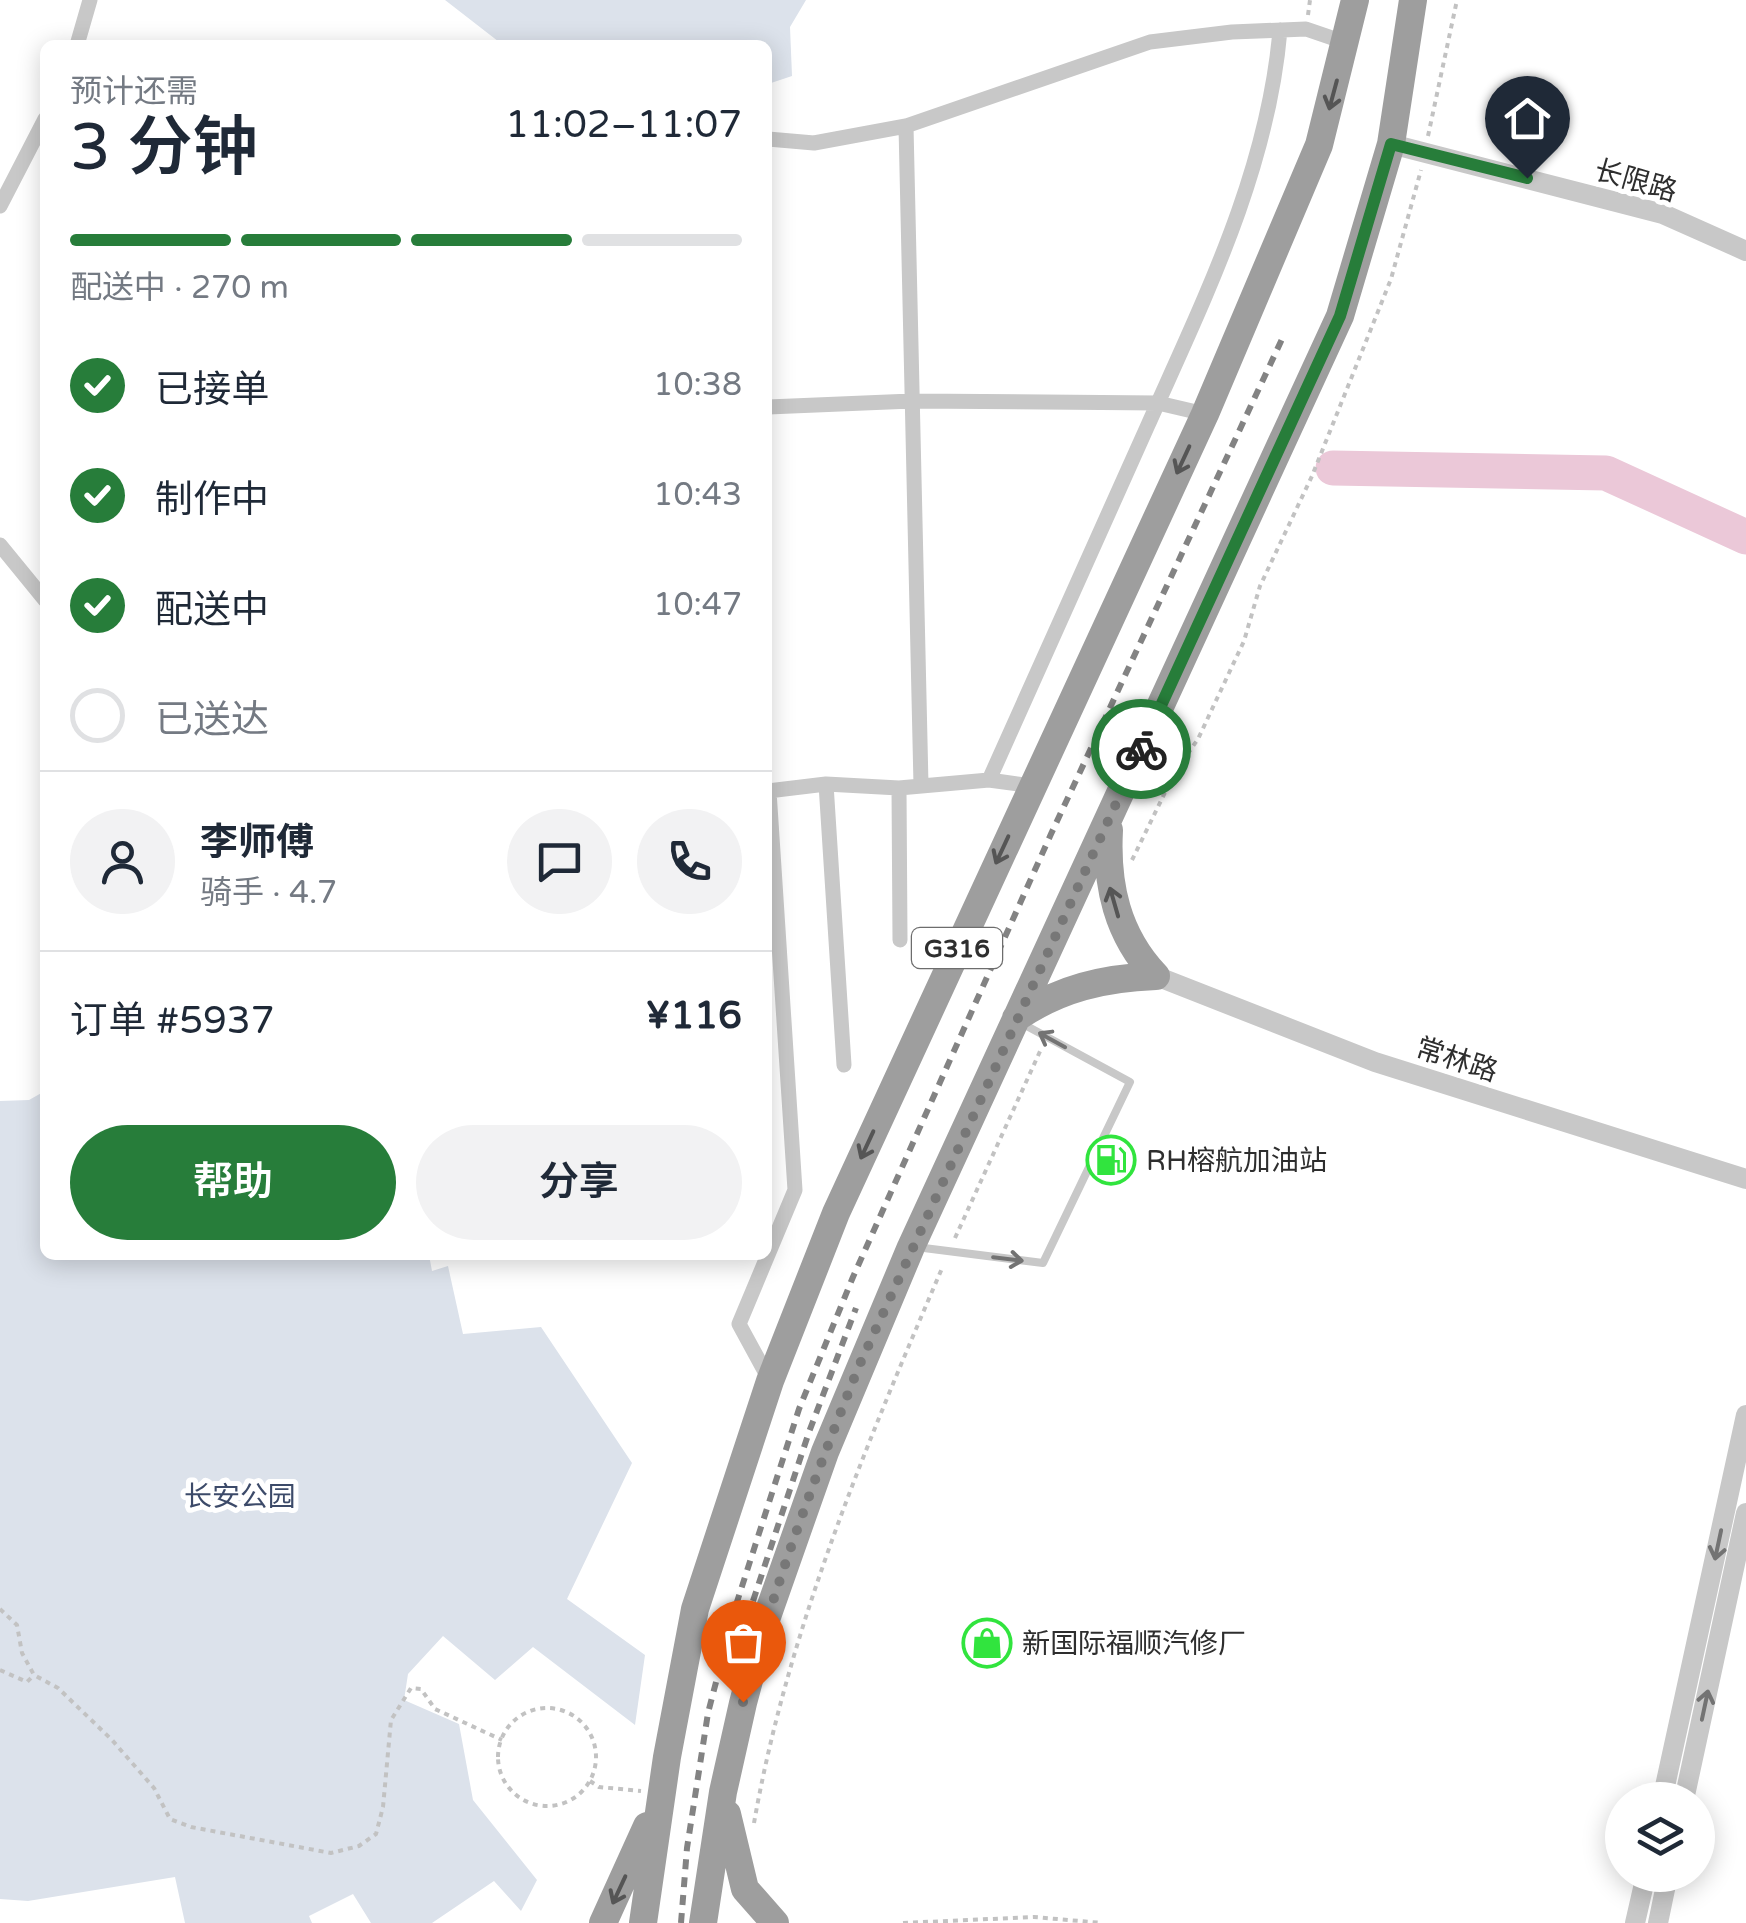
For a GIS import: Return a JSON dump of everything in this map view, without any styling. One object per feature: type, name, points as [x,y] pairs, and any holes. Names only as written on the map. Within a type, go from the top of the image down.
[{"type":"highway","name":"G316","points":[[643,1923],[661,1792],[696,1610],[770,1382],[836,1213],[1205,414],[1319,145],[1355,0]]},
{"type":"highway","name":"G316","points":[[703,1923],[723,1792],[764,1628],[824,1452],[1015,1019],[1340,316],[1391,144],[1413,0]]},
{"type":"highway","points":[[1109,817],[1113,900],[1126,935],[1156,976]]},
{"type":"highway","points":[[1015,1019],[1040,1002],[1089,983],[1156,976]]},
{"type":"highway","points":[[603,1923],[661,1792]]},
{"type":"highway","points":[[723,1792],[745,1889],[775,1923]]},
{"type":"street","points":[[78,40],[90,0]]},
{"type":"street","points":[[772,139],[814,143],[906,126],[1150,42],[1306,29],[1347,43]]},
{"type":"street","points":[[989,780],[1191,336],[1252,175],[1268,112],[1280,30]]},
{"type":"street","points":[[906,126],[921,785]]},
{"type":"street","points":[[0,206],[40,129]]},
{"type":"street","name":"长限路","points":[[1391,144],[1664,214],[1746,251]]},
{"type":"street","points":[[772,406],[912,401],[1158,402],[1205,414]]},
{"type":"street","points":[[3,553],[40,594]]},
{"type":"street","points":[[772,791],[826,784],[899,788],[989,780],[1032,786]]},
{"type":"street","points":[[826,784],[844,1065]]},
{"type":"street","points":[[899,788],[900,940]]},
{"type":"street","points":[[772,850],[795,1190],[772,1245]]},
{"type":"street","name":"常林路","points":[[1156,976],[1375,1062],[1746,1179]]},
{"type":"street","points":[[766,1260],[739,1324],[770,1382]]},
{"type":"street","points":[[1666,1782],[1746,1415]]},
{"type":"street","points":[[1688,1782],[1746,1513]]},
{"type":"street","points":[[1635,1923],[1642,1892]]},
{"type":"street","points":[[1658,1923],[1664,1892]]},
{"type":"lane","points":[[912,1246],[1043,1263],[1130,1082],[1015,1019]]},
{"type":"path","points":[[1113,900],[1174,772],[1198,739],[1244,641],[1260,586],[1312,476],[1391,279],[1425,152],[1457,0]]},
{"type":"path","points":[[754,1825],[792,1664],[867,1442],[1047,1037]]},
{"type":"path","points":[[0,1609],[17,1625],[22,1653],[34,1676],[58,1688],[112,1740],[154,1788],[170,1819],[252,1841],[332,1853],[359,1846],[376,1834],[383,1808],[392,1720],[411,1688],[421,1689],[435,1709],[502,1740]]},
{"type":"path","points":[[0,1670],[27,1682],[34,1676]]},
{"type":"path","points":[[531,1710],[563,1711],[588,1730],[595,1745],[596,1761],[590,1782],[571,1800],[556,1806],[525,1801],[502,1778],[502,1740],[517,1718],[531,1710]]},
{"type":"path","points":[[590,1782],[599,1787],[661,1792]]},
{"type":"path","points":[[903,1923],[1034,1917],[1102,1923]]},
{"type":"green space","points":[[445,0],[806,0],[790,27],[792,76],[772,83],[772,40],[497,40]]},
{"type":"green space","name":"长安公园","points":[[40,1094],[40,1260],[430,1260],[432,1271],[448,1266],[463,1334],[541,1327],[632,1463],[567,1599],[645,1655],[635,1725],[533,1647],[495,1680],[443,1636],[408,1674],[404,1700],[459,1724],[473,1800],[537,1880],[521,1911],[494,1881],[432,1923],[371,1923],[353,1894],[309,1916],[312,1923],[185,1923],[175,1877],[28,1901],[0,1899],[0,1101],[29,1100]]},
{"type":"waterway","points":[[1333,468],[1606,473],[1746,537]]},
{"type":"railway","points":[[681,1923],[687,1848],[708,1713],[736,1605],[799,1409],[853,1277],[1051,834],[1283,337]]},
{"type":"railway","points":[[753,1601],[809,1432],[856,1308]]},
{"type":"way so far","points":[[743,1702],[824,1452],[859,1366],[1141,749]]},
{"type":"place","name":"RH榕航加油站","points":[[1111,1160]]},
{"type":"place","name":"新国际福顺汽修厂","points":[[987,1643]]},
{"type":"route","points":[[1141,749],[1340,316],[1391,144],[1527,178]]}]
